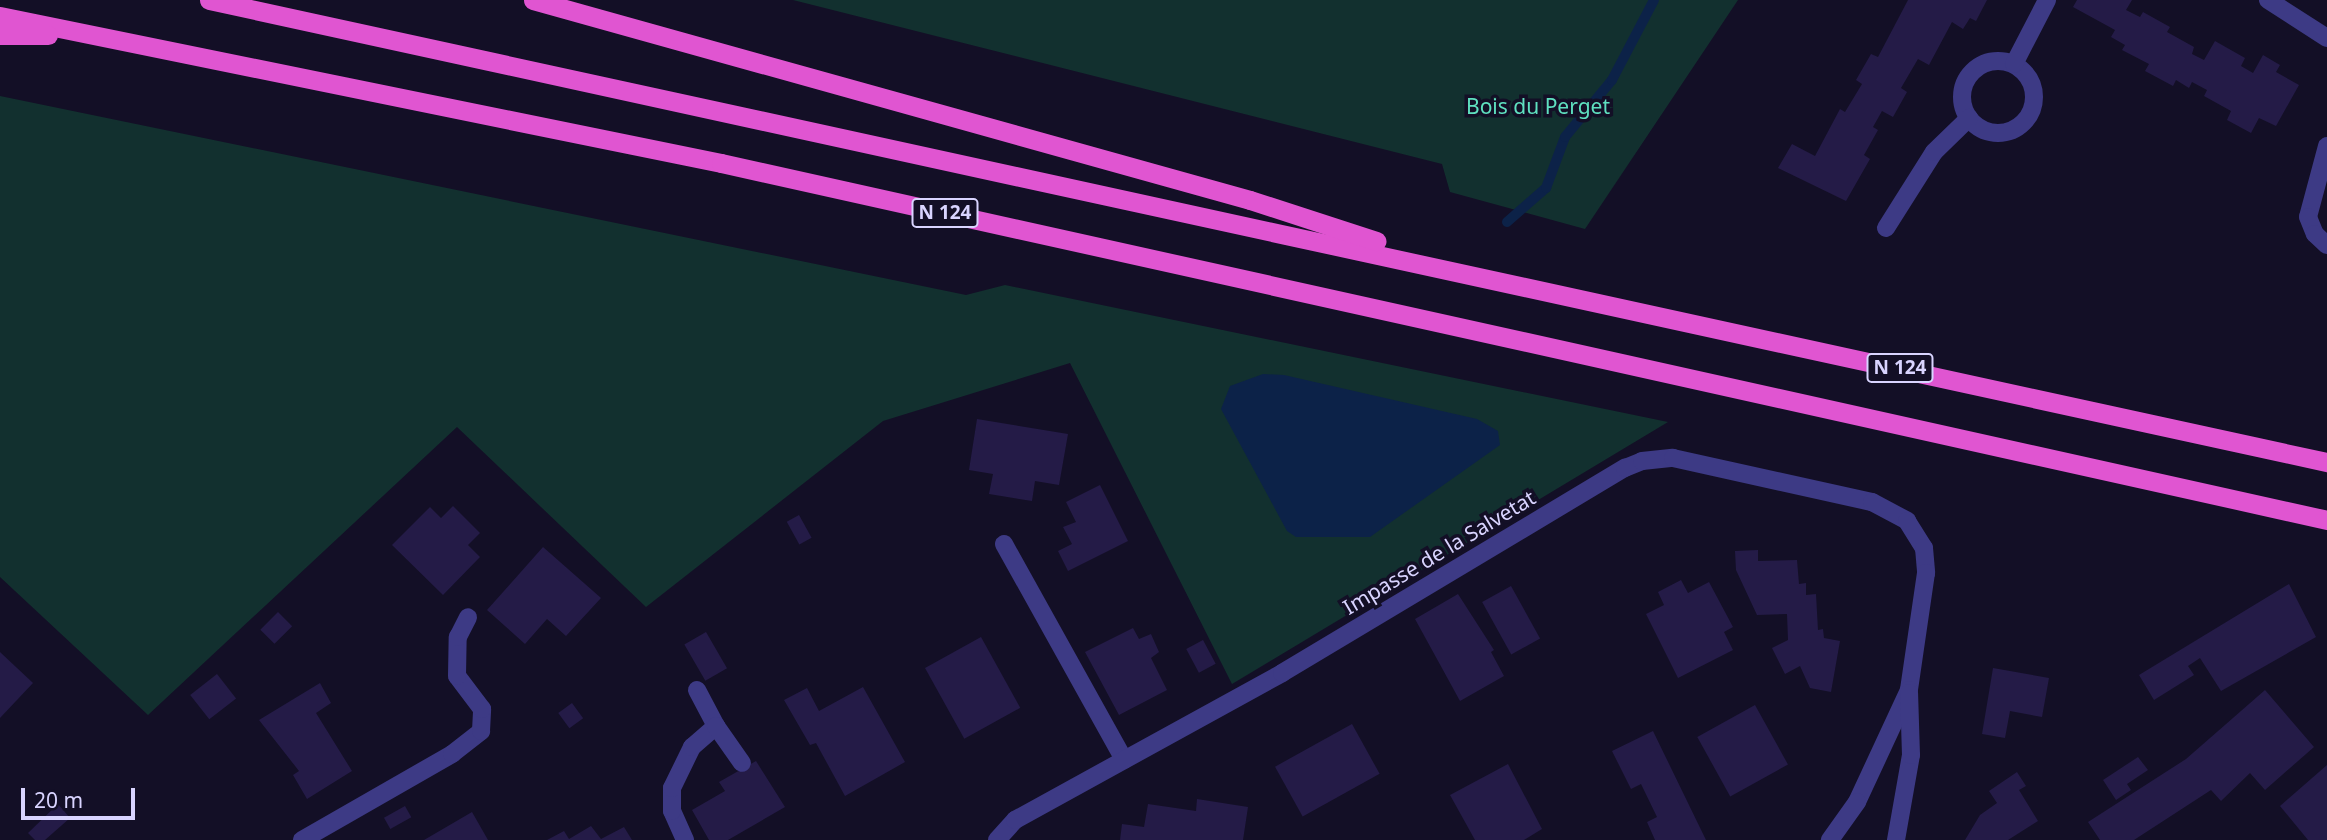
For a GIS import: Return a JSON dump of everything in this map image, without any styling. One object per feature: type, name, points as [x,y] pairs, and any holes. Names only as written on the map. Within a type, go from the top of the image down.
[{"type":"highway","name":"N 124","points":[[209,0],[2327,462]]},
{"type":"highway","points":[[533,0],[1250,200],[1473,274]]},
{"type":"highway","name":"N 124","points":[[0,16],[721,163],[2327,520]]},
{"type":"highway","points":[[0,35],[83,34]]},
{"type":"street","points":[[2014,64],[2047,0]]},
{"type":"street","points":[[2268,0],[2327,38]]},
{"type":"street","points":[[1991,61],[2014,64],[2029,76],[2034,90],[2029,117],[2005,133],[1978,127],[1969,118],[1962,104],[1968,77],[1991,61]]},
{"type":"street","points":[[1886,228],[1934,152],[1969,118]]},
{"type":"street","points":[[2321,240],[2308,208],[2327,146]]},
{"type":"street","name":"Impasse de la Salvetat","points":[[997,840],[1015,820],[1282,673],[1642,461],[1692,461],[1872,502],[1907,521],[1924,548],[1926,573],[1909,690]]},
{"type":"street","points":[[1004,544],[1124,760]]},
{"type":"street","points":[[302,840],[452,754],[481,731],[482,709],[457,676],[458,638],[467,617]]},
{"type":"street","points":[[697,690],[716,726],[742,763]]},
{"type":"street","points":[[1830,840],[1857,802],[1909,690]]},
{"type":"street","points":[[1896,840],[1911,755],[1909,690]]},
{"type":"street","points":[[685,840],[672,811],[672,789],[692,747],[716,726]]},
{"type":"green space","name":"Bois du Perget","points":[[793,0],[1738,0],[1585,229],[1450,192],[1442,164]]},
{"type":"green space","points":[[0,96],[966,295],[1005,285],[1668,422],[1232,684],[1070,363],[883,421],[646,607],[457,427],[148,715],[0,577]]},
{"type":"water","points":[[1263,374],[1284,375],[1477,419],[1498,431],[1500,445],[1370,537],[1296,537],[1287,531],[1221,409],[1230,386]]},
{"type":"building","points":[[1908,0],[1987,0],[1976,21],[1970,18],[1963,29],[1952,22],[1929,65],[1918,59],[1901,88],[1907,92],[1893,117],[1882,111],[1873,127],[1878,130],[1864,155],[1870,159],[1846,201],[1778,168],[1792,144],[1815,156],[1840,109],[1845,112],[1862,84],[1856,80],[1871,54],[1878,57]]},
{"type":"building","points":[[2077,0],[2132,0],[2126,10],[2140,17],[2143,12],[2170,27],[2167,32],[2194,47],[2192,54],[2204,60],[2215,41],[2245,58],[2241,66],[2253,73],[2263,55],[2280,65],[2276,72],[2299,85],[2276,126],[2259,118],[2251,133],[2227,120],[2231,111],[2204,96],[2207,90],[2192,82],[2189,88],[2176,80],[2173,86],[2145,71],[2149,64],[2122,50],[2125,45],[2111,37],[2115,30],[2073,7]]},
{"type":"building","points":[[977,419],[1068,434],[1059,485],[1035,481],[1032,501],[989,494],[993,474],[969,470]]},
{"type":"building","points":[[1100,485],[1128,541],[1068,571],[1058,551],[1072,544],[1063,527],[1076,522],[1066,502]]},
{"type":"building","points":[[453,506],[480,533],[468,545],[480,557],[443,595],[392,545],[430,507],[441,518]]},
{"type":"building","points":[[799,515],[812,538],[799,545],[787,522]]},
{"type":"building","points":[[543,547],[601,598],[566,636],[547,619],[525,644],[487,610]]},
{"type":"building","points":[[1758,550],[1758,561],[1797,560],[1799,584],[1806,583],[1806,595],[1816,594],[1818,630],[1823,629],[1824,638],[1840,641],[1831,692],[1810,688],[1800,666],[1785,674],[1772,648],[1788,640],[1787,614],[1757,615],[1736,570],[1735,551]]},
{"type":"building","points":[[1681,580],[1688,593],[1709,582],[1733,627],[1724,632],[1733,650],[1678,678],[1646,614],[1664,605],[1658,592]]},
{"type":"building","points":[[2289,584],[2316,637],[2221,691],[2200,658],[2188,666],[2194,675],[2154,700],[2139,675]]},
{"type":"building","points":[[1511,586],[1540,638],[1511,654],[1482,602]]},
{"type":"building","points":[[1458,594],[1494,650],[1491,652],[1504,676],[1460,701],[1415,619]]},
{"type":"building","points":[[278,612],[292,626],[274,644],[260,630]]},
{"type":"building","points":[[1133,628],[1139,639],[1151,634],[1159,652],[1151,658],[1167,690],[1119,715],[1085,652]]},
{"type":"building","points":[[706,632],[727,668],[705,681],[684,644]]},
{"type":"building","points":[[981,637],[1020,708],[964,739],[925,668]]},
{"type":"building","points":[[1203,640],[1216,664],[1199,673],[1186,649]]},
{"type":"building","points":[[0,652],[33,683],[0,718]]},
{"type":"building","points":[[1993,668],[2049,678],[2042,717],[2010,711],[2005,738],[1982,734]]},
{"type":"building","points":[[217,674],[236,698],[209,719],[190,695]]},
{"type":"building","points":[[320,683],[331,703],[316,713],[352,771],[307,799],[293,775],[299,771],[259,720]]},
{"type":"building","points":[[863,687],[905,762],[845,796],[816,743],[810,745],[784,700],[807,688],[819,711]]},
{"type":"building","points":[[2265,690],[2314,747],[2265,790],[2250,773],[2221,801],[2211,790],[2134,840],[2100,840],[2088,822],[2186,759]]},
{"type":"building","points":[[572,703],[583,718],[569,728],[558,713]]},
{"type":"building","points":[[1755,705],[1788,764],[1730,796],[1697,737]]},
{"type":"building","points":[[1352,724],[1380,774],[1303,817],[1275,767]]},
{"type":"building","points":[[1653,731],[1706,840],[1655,840],[1647,822],[1657,817],[1641,784],[1631,789],[1612,751]]},
{"type":"building","points":[[2138,757],[2148,770],[2127,784],[2131,790],[2116,800],[2103,780]]},
{"type":"building","points":[[756,761],[785,807],[728,840],[709,840],[692,810],[725,791],[719,782]]},
{"type":"building","points":[[1508,764],[1542,829],[1524,840],[1475,840],[1450,795]]},
{"type":"building","points":[[2327,765],[2327,840],[2308,840],[2280,806]]},
{"type":"building","points":[[2017,772],[2026,786],[2019,790],[2038,821],[2008,840],[1965,840],[1980,815],[1997,803],[1989,791]]},
{"type":"building","points":[[1197,799],[1248,807],[1243,840],[1120,840],[1122,824],[1144,827],[1148,804],[1196,811]]},
{"type":"building","points":[[58,804],[70,818],[45,840],[35,840],[28,833]]},
{"type":"building","points":[[405,806],[411,817],[390,829],[384,818]]},
{"type":"building","points":[[472,812],[488,840],[424,840]]},
{"type":"building","points":[[591,826],[601,839],[624,827],[632,840],[547,840],[564,831],[569,839]]},
{"type":"waterway","points":[[1507,222],[1546,188],[1565,137],[1612,80],[1654,0]]}]
